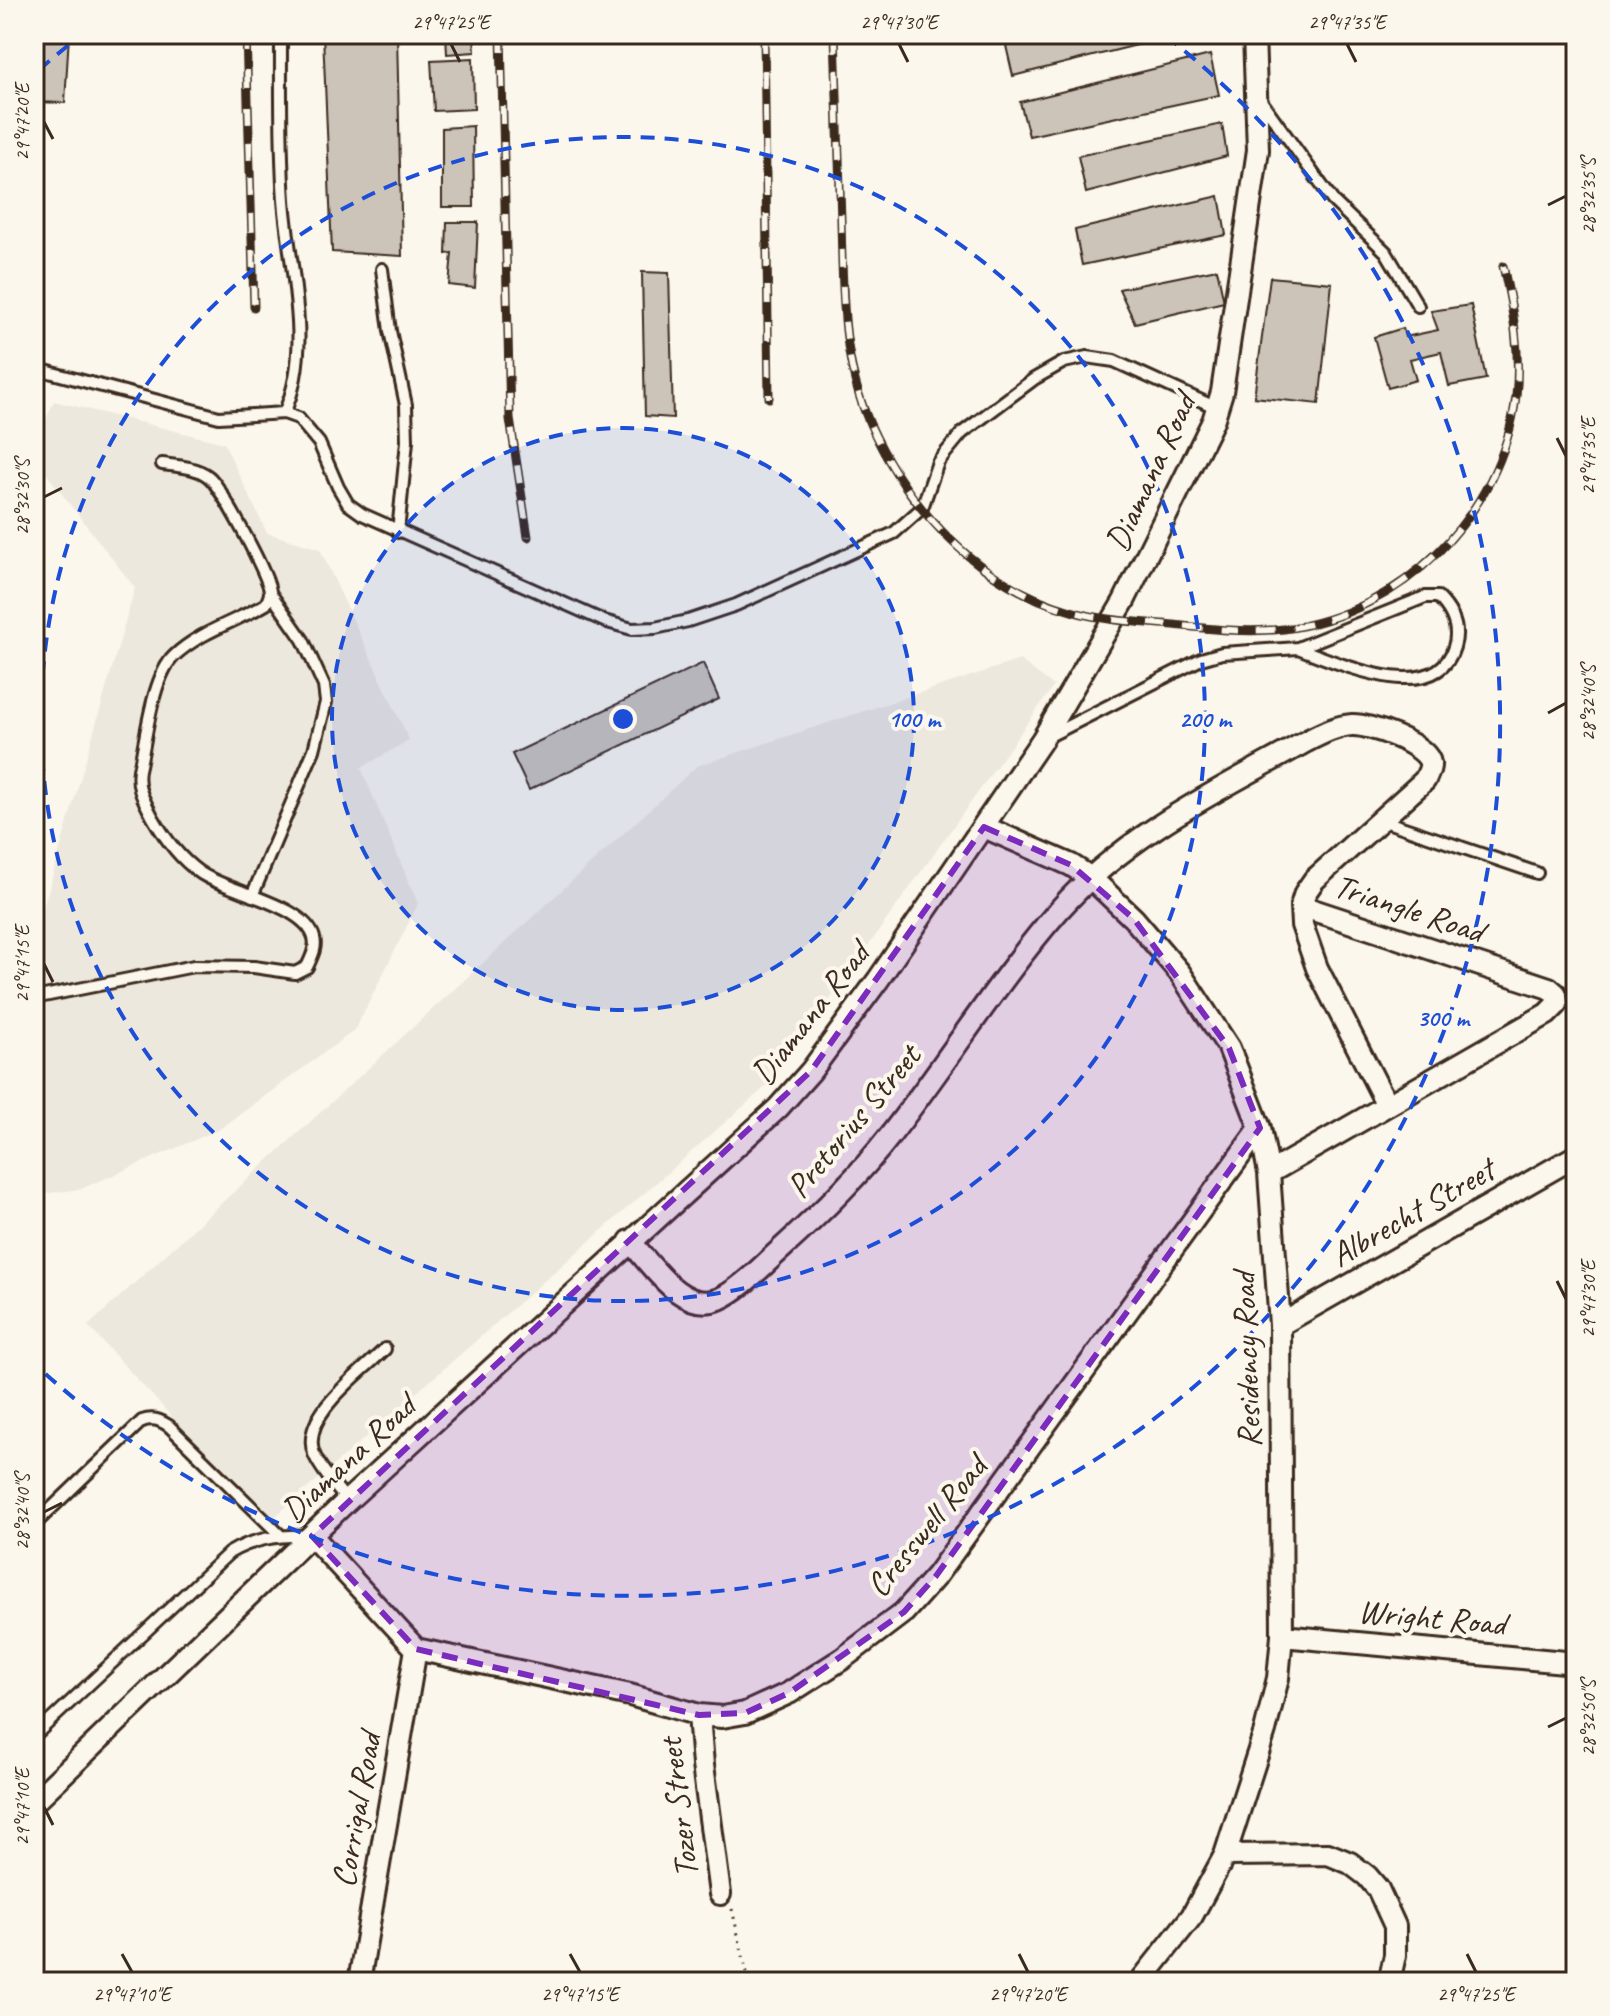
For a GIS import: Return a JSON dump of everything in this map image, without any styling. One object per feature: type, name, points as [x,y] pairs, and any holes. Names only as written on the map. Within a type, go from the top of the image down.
[{"type":"street","name":"Diamana Road","points":[[34,1802],[347,1501],[778,1108],[811,1071],[984,827],[1042,740],[1124,601],[1201,448],[1217,408],[1222,392],[1258,150],[1254,34]]},
{"type":"street","name":"Triangle Road","points":[[1091,878],[1114,856],[1161,823],[1310,739],[1343,726],[1366,727],[1410,743],[1424,753],[1430,761],[1425,780],[1314,880],[1301,906],[1549,988],[1556,994],[1557,1004],[1547,1014],[1387,1105]]},
{"type":"street","name":"Residency Road","points":[[984,827],[1071,865],[1091,878],[1134,919],[1180,973],[1229,1048],[1260,1128],[1269,1173],[1280,1325],[1282,1636],[1278,1678],[1265,1731],[1225,1855],[1192,1916],[1140,1982]]},
{"type":"street","name":"Pretorius Street","points":[[630,1241],[680,1295],[692,1301],[719,1299],[746,1279],[819,1215],[888,1139],[1025,952],[1060,909],[1091,878]]},
{"type":"street","points":[[1269,1173],[1387,1105],[1317,968],[1302,925],[1301,906]]},
{"type":"street","name":"Cresswell Road","points":[[416,1649],[630,1695],[699,1715],[722,1717],[745,1713],[789,1693],[842,1659],[904,1612],[945,1564],[1260,1128]]},
{"type":"street","name":"Albrecht Street","points":[[1280,1325],[1576,1156]]},
{"type":"street","points":[[312,1536],[416,1649]]},
{"type":"street","name":"Wright Road","points":[[1282,1636],[1576,1663]]},
{"type":"street","name":"Corrigal Road","points":[[359,1982],[416,1649]]},
{"type":"street","name":"Tozer Street","points":[[699,1715],[720,1894]]},
{"type":"street","points":[[1225,1855],[1328,1854],[1350,1863],[1367,1876],[1385,1902],[1395,1926],[1395,1955],[1389,1982]]},
{"type":"lane","points":[[281,34],[280,133],[284,203],[299,334],[294,391],[284,413]]},
{"type":"lane","points":[[1258,96],[1333,201],[1386,252],[1418,306]]},
{"type":"lane","points":[[382,269],[390,331],[406,405],[407,441],[398,532]]},
{"type":"lane","points":[[34,368],[219,417],[284,413],[298,418],[314,435],[348,504],[398,532],[604,621],[632,629],[688,621],[736,605],[894,533],[922,508],[938,462],[962,433],[1034,379],[1064,362],[1087,357],[1114,361],[1217,408]]},
{"type":"lane","points":[[162,464],[196,470],[210,478],[229,506],[271,594],[289,618],[324,686],[326,702],[314,750],[252,896]]},
{"type":"lane","points":[[34,998],[194,966],[231,965],[295,973],[307,967],[314,949],[314,936],[302,919],[212,881],[183,859],[161,832],[137,781],[159,684],[171,659],[199,638],[266,604],[271,594]]},
{"type":"lane","points":[[1042,740],[1201,659],[1222,653],[1298,648],[1425,597],[1438,597],[1449,608],[1457,638],[1450,661],[1433,674],[1411,679],[1376,675],[1298,648]]},
{"type":"lane","points":[[1381,820],[1537,873]]},
{"type":"lane","points":[[347,1501],[313,1452],[313,1428],[320,1412],[385,1349]]},
{"type":"lane","points":[[34,1525],[142,1421],[159,1419],[280,1535]]},
{"type":"lane","points":[[34,1736],[229,1553],[244,1544],[280,1535],[312,1536]]},
{"type":"path","points":[[720,1894],[732,1907],[749,1982]]},
{"type":"highlighted area","points":[[984,827],[1071,865],[1134,919],[1229,1048],[1260,1128],[936,1576],[904,1612],[789,1693],[745,1713],[699,1715],[416,1649],[312,1536],[811,1071]]},
{"type":"shaded area","points":[[54,401],[224,443],[267,533],[320,549],[409,740],[361,768],[418,904],[355,1030],[220,1129],[81,1189],[34,1195],[34,940],[135,588],[34,458],[34,446]]},
{"type":"shaded area","points":[[1020,660],[1054,686],[770,1083],[269,1522],[88,1326],[697,766]]},
{"type":"building","points":[[34,34],[69,34],[65,103],[34,102]]},
{"type":"building","points":[[323,34],[397,34],[402,256],[332,252]]},
{"type":"building","points":[[446,34],[474,34],[475,52],[447,54]]},
{"type":"building","points":[[1016,34],[1181,34],[1013,76],[1004,37]]},
{"type":"building","points":[[1210,55],[1219,95],[1029,136],[1020,102]]},
{"type":"building","points":[[473,58],[474,109],[434,111],[431,60]]},
{"type":"building","points":[[1222,124],[1227,156],[1086,193],[1078,156]]},
{"type":"building","points":[[473,126],[474,207],[442,207],[442,128]]},
{"type":"building","points":[[1219,196],[1226,235],[1082,265],[1075,230]]},
{"type":"building","points":[[447,222],[478,222],[475,288],[449,285],[452,253],[446,254]]},
{"type":"building","points":[[1217,269],[1224,302],[1135,323],[1119,289]]},
{"type":"building","points":[[642,272],[669,273],[673,418],[645,416]]},
{"type":"building","points":[[1270,277],[1332,283],[1319,404],[1254,397]]},
{"type":"building","points":[[1471,305],[1486,379],[1449,386],[1441,352],[1410,359],[1416,380],[1388,388],[1374,337],[1403,328],[1405,337],[1438,330],[1431,311]]},
{"type":"building","points":[[703,663],[719,699],[529,790],[512,754]]},
{"type":"railway","points":[[246,34],[254,307]]},
{"type":"railway","points":[[501,34],[510,419],[528,537]]},
{"type":"railway","points":[[764,34],[769,398]]},
{"type":"railway","points":[[835,34],[845,324],[854,375],[870,424],[905,486],[951,540],[977,563],[1007,583],[1071,611],[1109,619],[1215,629],[1284,629],[1327,620],[1368,603],[1405,580],[1439,552],[1467,518],[1490,480],[1507,440],[1516,396],[1517,347],[1503,266]]}]
